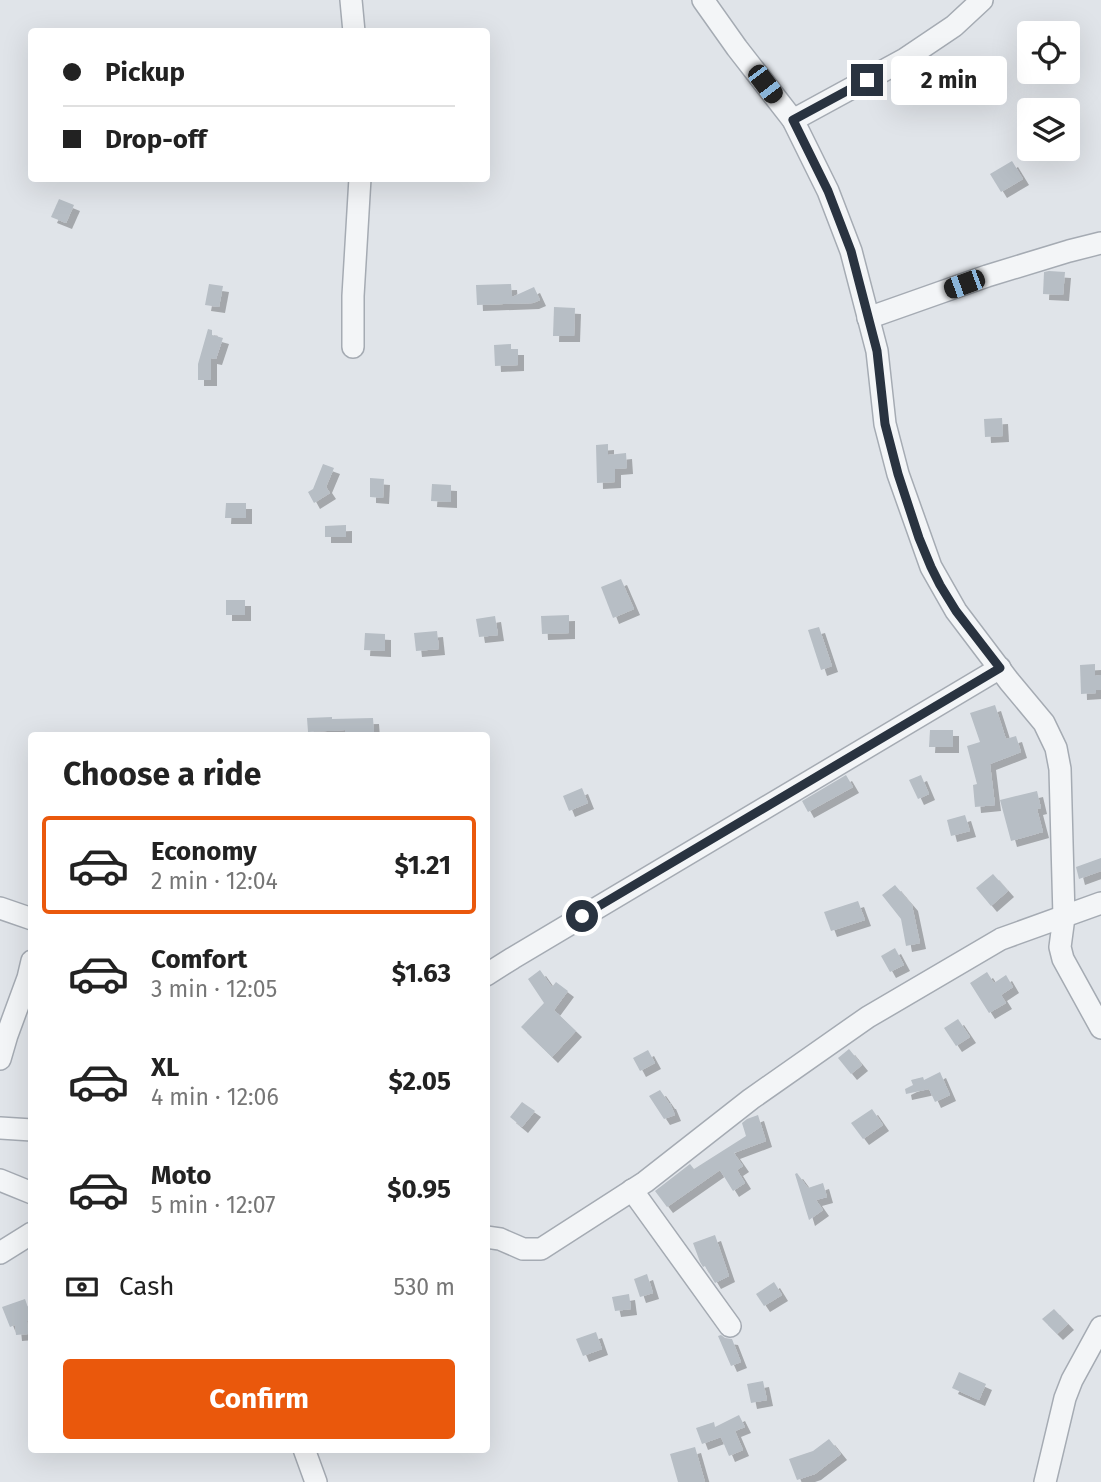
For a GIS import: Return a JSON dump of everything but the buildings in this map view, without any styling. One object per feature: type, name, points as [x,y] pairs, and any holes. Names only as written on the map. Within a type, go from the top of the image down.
[{"type":"street","points":[[351,0],[354,28]]},
{"type":"street","points":[[703,0],[793,120],[828,191],[851,251],[877,351],[885,424],[898,474],[931,567],[956,611],[1044,723],[1056,748],[1060,769],[1064,916],[1060,947],[1063,960],[1101,1028]]},
{"type":"street","points":[[793,120],[905,59],[954,26],[982,0]]},
{"type":"street","points":[[353,347],[360,182]]},
{"type":"street","points":[[868,318],[987,275],[1101,243]]},
{"type":"street","points":[[490,972],[1000,668]]},
{"type":"street","points":[[490,1238],[523,1249],[541,1249],[632,1190],[751,1099],[868,1017],[1001,939],[1101,903]]},
{"type":"street","points":[[0,908],[28,918]]},
{"type":"street","points":[[0,1059],[28,978]]},
{"type":"street","points":[[0,1128],[28,1130]]},
{"type":"street","points":[[0,1180],[28,1191]]},
{"type":"street","points":[[632,1190],[730,1326]]},
{"type":"street","points":[[0,1253],[28,1236]]},
{"type":"street","points":[[1045,1482],[1065,1398],[1101,1326]]},
{"type":"street","points":[[305,1453],[316,1482]]},
{"type":"route","points":[[582,916],[1000,668],[956,611],[940,585],[919,538],[885,424],[877,351],[851,251],[828,191],[793,120],[867,80]]}]
